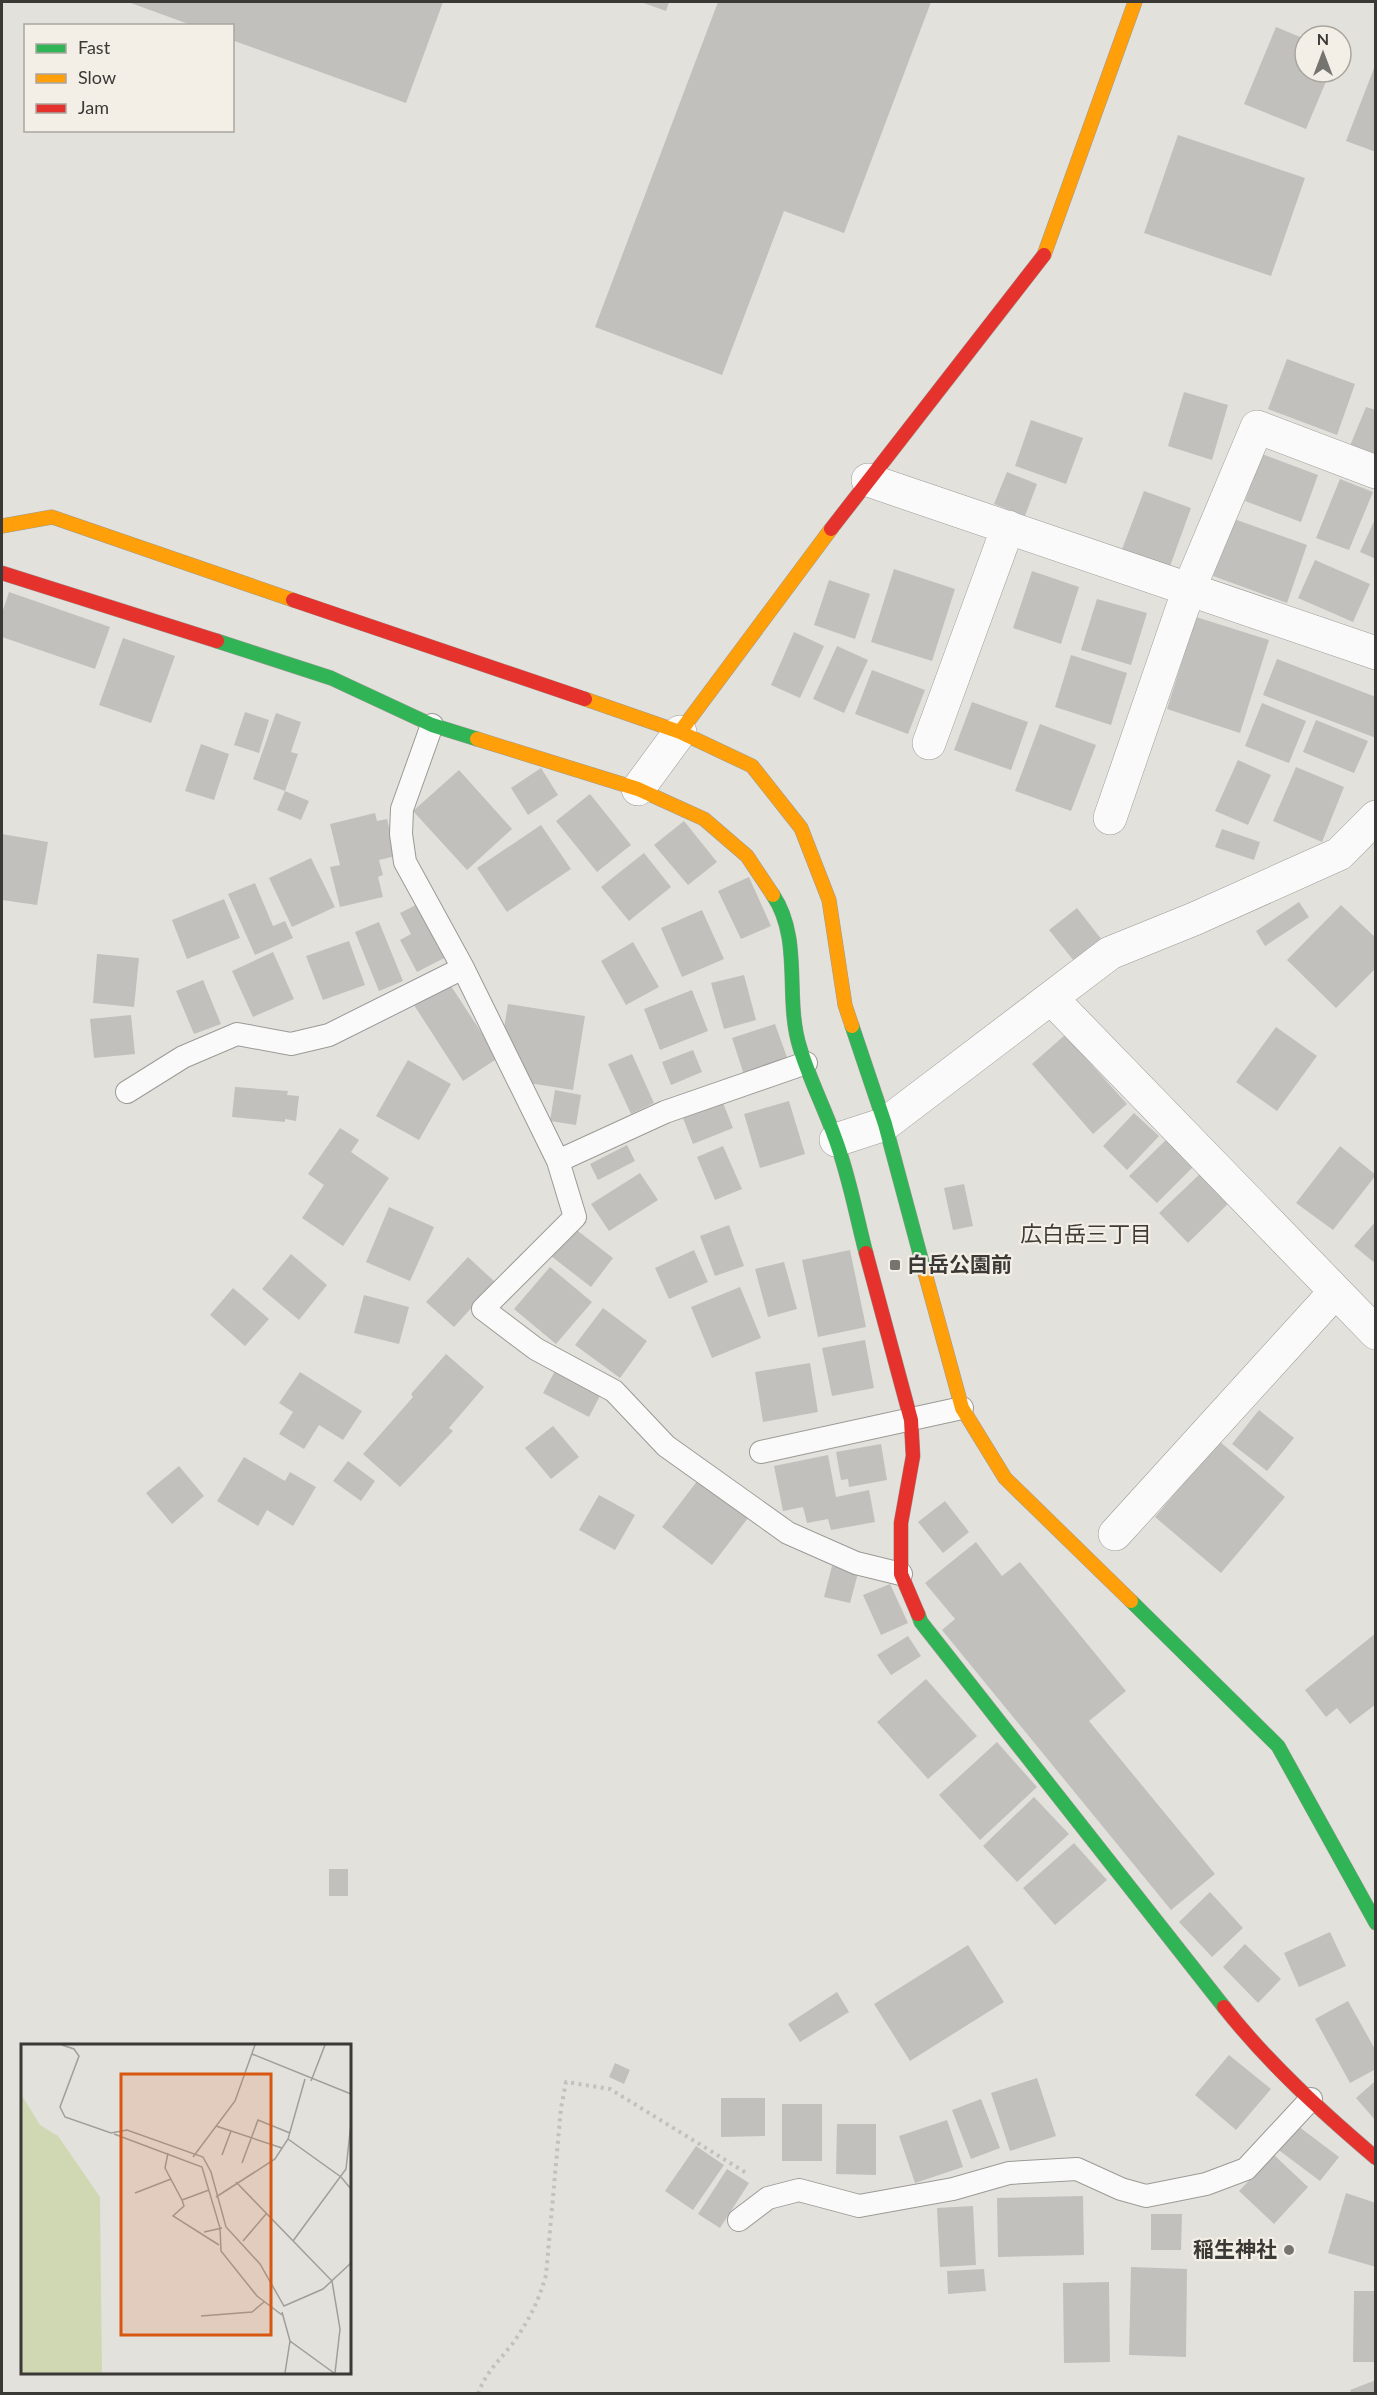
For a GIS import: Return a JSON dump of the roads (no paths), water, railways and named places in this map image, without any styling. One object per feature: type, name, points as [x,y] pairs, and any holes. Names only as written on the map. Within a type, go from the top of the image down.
[{"type":"street","points":[[638,789],[868,480],[1046,252],[1136,2]]},
{"type":"street","points":[[1110,818],[1189,589],[1257,427],[1376,472]]},
{"type":"street","points":[[868,480],[1376,653]]},
{"type":"street","points":[[2,526],[52,517],[680,732],[752,766],[801,828],[829,900],[845,1005],[857,1133],[911,1420],[913,1456],[901,1523],[901,1574],[921,1622],[1249,2039],[1376,2158]]},
{"type":"street","points":[[929,743],[1008,527]]},
{"type":"street","points":[[2,573],[331,678],[432,725],[638,789],[704,819],[747,856],[781,907],[791,944],[792,995],[799,1046],[806,1063],[857,1133],[962,1408],[1005,1478],[1278,1746],[1376,1923]]},
{"type":"street","points":[[857,1133],[1051,998],[1110,953],[1194,920],[1339,854],[1376,817]]},
{"type":"street","points":[[1051,998],[1376,1333]]},
{"type":"street","points":[[1116,1534],[1335,1292]]},
{"type":"lane","points":[[432,725],[402,809],[401,834],[405,862],[463,968],[558,1161],[575,1217],[483,1309],[536,1349],[614,1391],[666,1446],[788,1533],[856,1563],[901,1574]]},
{"type":"lane","points":[[128,1092],[183,1057],[237,1034],[291,1044],[329,1035],[463,968]]},
{"type":"lane","points":[[558,1161],[665,1112],[806,1063]]},
{"type":"lane","points":[[761,1452],[962,1408]]},
{"type":"lane","points":[[739,2220],[768,2198],[799,2190],[859,2206],[953,2189],[1009,2173],[1077,2169],[1121,2189],[1146,2196],[1206,2184],[1246,2169],[1311,2099]]},
{"type":"place","name":"白岳公園前","points":[[895,1265]]},
{"type":"place","name":"稲生神社","points":[[1289,2250]]},
{"type":"district","name":"広白岳三丁目","points":[[1086,1234]]}]
